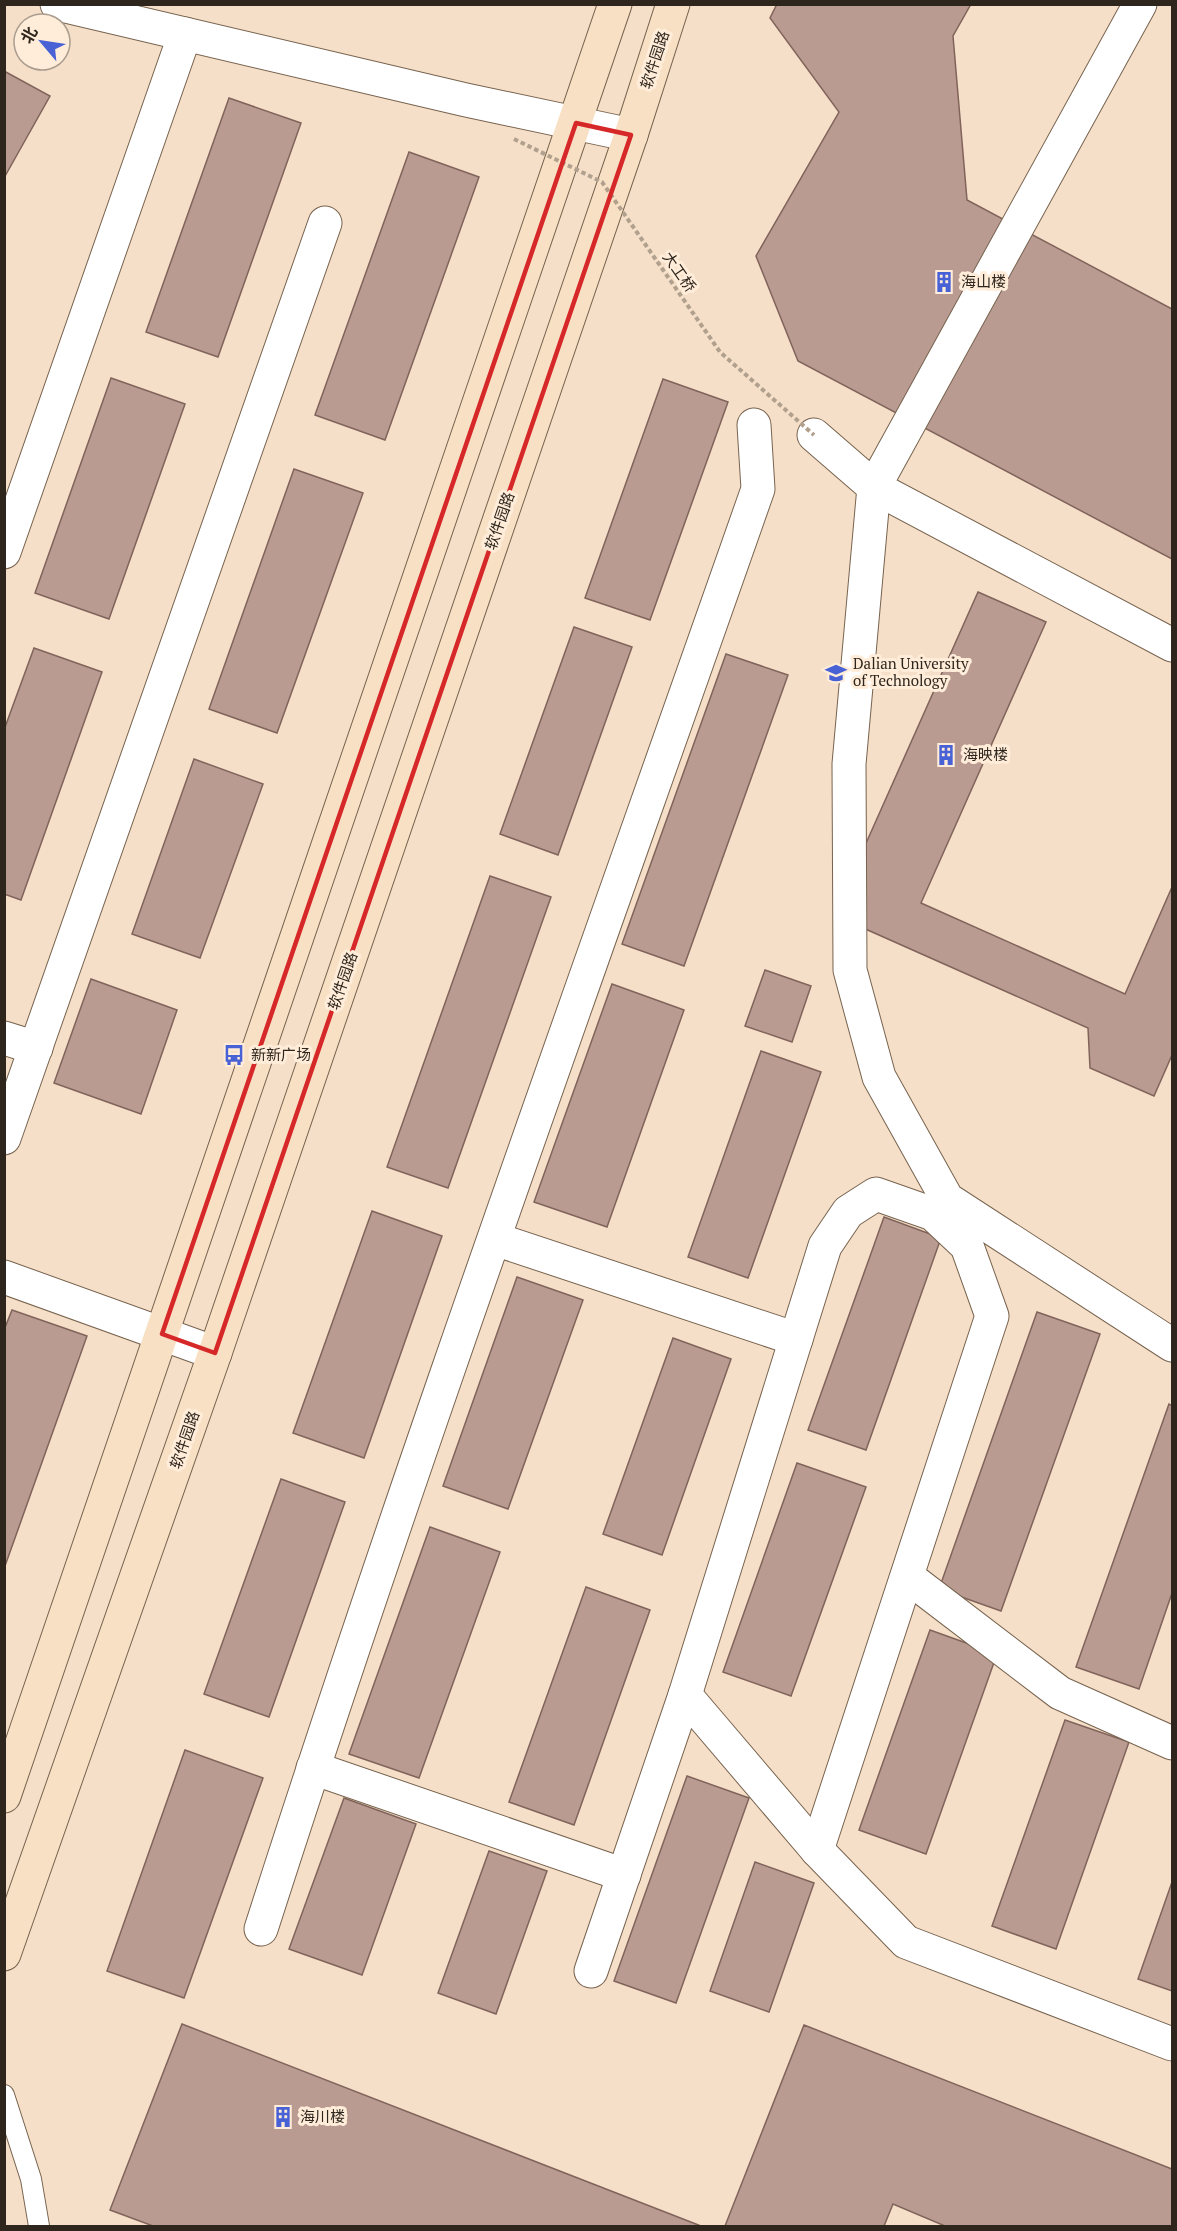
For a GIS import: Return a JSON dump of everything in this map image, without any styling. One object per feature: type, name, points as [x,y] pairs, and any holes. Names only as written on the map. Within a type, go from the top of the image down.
[{"type":"main road","points":[[4,1796],[615,4]]},
{"type":"main road","name":"软件园路","points":[[6,1945],[216,1353],[631,135],[673,4]]},
{"type":"street","points":[[57,4],[631,135]]},
{"type":"street","points":[[1140,4],[874,487],[849,764],[850,970],[879,1077],[947,1198],[1170,1336]]},
{"type":"street","points":[[4,552],[185,34]]},
{"type":"street","points":[[4,1138],[325,223]]},
{"type":"street","points":[[261,1929],[313,1768],[495,1239],[758,489],[754,424]]},
{"type":"street","points":[[814,435],[874,487],[1173,645]]},
{"type":"street","points":[[4,1038],[36,1048]]},
{"type":"street","points":[[591,1971],[685,1695],[825,1246],[848,1212],[876,1194],[933,1214],[967,1246],[992,1316],[817,1850]]},
{"type":"street","points":[[495,1239],[796,1339]]},
{"type":"street","points":[[4,1277],[216,1353]]},
{"type":"street","points":[[908,1577],[1060,1693],[1173,1743]]},
{"type":"street","points":[[685,1695],[817,1850],[906,1942],[1173,2044]]},
{"type":"street","points":[[313,1768],[624,1875]]},
{"type":"lane","points":[[4,2095],[31,2179],[39,2226]]},
{"type":"path","name":"大工桥","points":[[514,139],[602,182],[720,352],[814,435]]},
{"type":"highlighted area","points":[[576,123],[631,135],[215,1353],[162,1334]]},
{"type":"building","name":"海山楼","points":[[777,4],[971,4],[953,36],[967,200],[1172,309],[1172,559],[798,361],[756,256],[839,112],[770,18]]},
{"type":"building","points":[[4,71],[50,96],[4,178]]},
{"type":"building","points":[[229,98],[301,123],[218,357],[146,332]]},
{"type":"building","points":[[409,152],[479,177],[385,440],[315,415]]},
{"type":"building","points":[[111,378],[185,404],[109,619],[35,593]]},
{"type":"building","points":[[663,379],[728,402],[650,620],[585,598]]},
{"type":"building","points":[[294,469],[363,493],[277,733],[209,709]]},
{"type":"building","name":"海映楼","points":[[978,592],[1046,622],[921,903],[1125,994],[1172,887],[1172,1055],[1154,1096],[1090,1068],[1088,1028],[834,915]]},
{"type":"building","points":[[574,627],[632,647],[558,855],[500,834]]},
{"type":"building","points":[[34,648],[102,672],[21,900],[4,894],[4,730]]},
{"type":"building","points":[[726,654],[788,675],[684,966],[622,944]]},
{"type":"building","points":[[194,759],[263,784],[200,958],[132,934]]},
{"type":"building","points":[[490,876],[551,897],[448,1188],[387,1167]]},
{"type":"building","points":[[765,970],[811,986],[792,1042],[745,1026]]},
{"type":"building","points":[[91,979],[177,1010],[141,1114],[54,1083]]},
{"type":"building","points":[[612,984],[684,1010],[607,1227],[534,1202]]},
{"type":"building","points":[[761,1051],[821,1072],[748,1278],[688,1257]]},
{"type":"building","points":[[372,1211],[442,1236],[364,1458],[293,1433]]},
{"type":"building","points":[[884,1217],[941,1238],[866,1450],[808,1430]]},
{"type":"building","points":[[517,1277],[583,1300],[508,1509],[443,1486]]},
{"type":"building","points":[[12,1310],[87,1336],[5,1566],[4,1330]]},
{"type":"building","points":[[1037,1312],[1100,1334],[1001,1611],[939,1589]]},
{"type":"building","points":[[673,1338],[731,1359],[662,1555],[603,1534]]},
{"type":"building","points":[[1169,1404],[1172,1406],[1172,1593],[1139,1689],[1076,1667]]},
{"type":"building","points":[[797,1463],[866,1487],[791,1696],[723,1672]]},
{"type":"building","points":[[281,1479],[345,1502],[269,1717],[204,1694]]},
{"type":"building","points":[[430,1527],[500,1552],[419,1778],[349,1754]]},
{"type":"building","points":[[586,1587],[650,1610],[574,1825],[509,1802]]},
{"type":"building","points":[[930,1630],[997,1654],[926,1854],[859,1830]]},
{"type":"building","points":[[1065,1720],[1129,1742],[1056,1949],[992,1926]]},
{"type":"building","points":[[185,1750],[263,1778],[184,1998],[107,1971]]},
{"type":"building","points":[[687,1776],[749,1798],[676,2003],[614,1981]]},
{"type":"building","points":[[344,1798],[416,1824],[362,1975],[289,1949]]},
{"type":"building","points":[[489,1851],[547,1871],[496,2014],[438,1993]]},
{"type":"building","points":[[755,1862],[814,1883],[769,2012],[710,1991]]},
{"type":"building","points":[[1172,1882],[1172,1991],[1138,1979]]},
{"type":"building","name":"海川楼","points":[[182,2024],[701,2226],[153,2226],[110,2210]]},
{"type":"building","points":[[804,2025],[1172,2169],[1172,2226],[945,2226],[893,2204],[884,2226],[725,2226]]},
{"type":"place","name":"海山楼","points":[[944,282]]},
{"type":"place","name":"Dalian University of Technology","points":[[836,673]]},
{"type":"place","name":"海映楼","points":[[946,755]]},
{"type":"place","name":"新新广场","points":[[234,1055]]},
{"type":"place","name":"海川楼","points":[[283,2117]]}]
